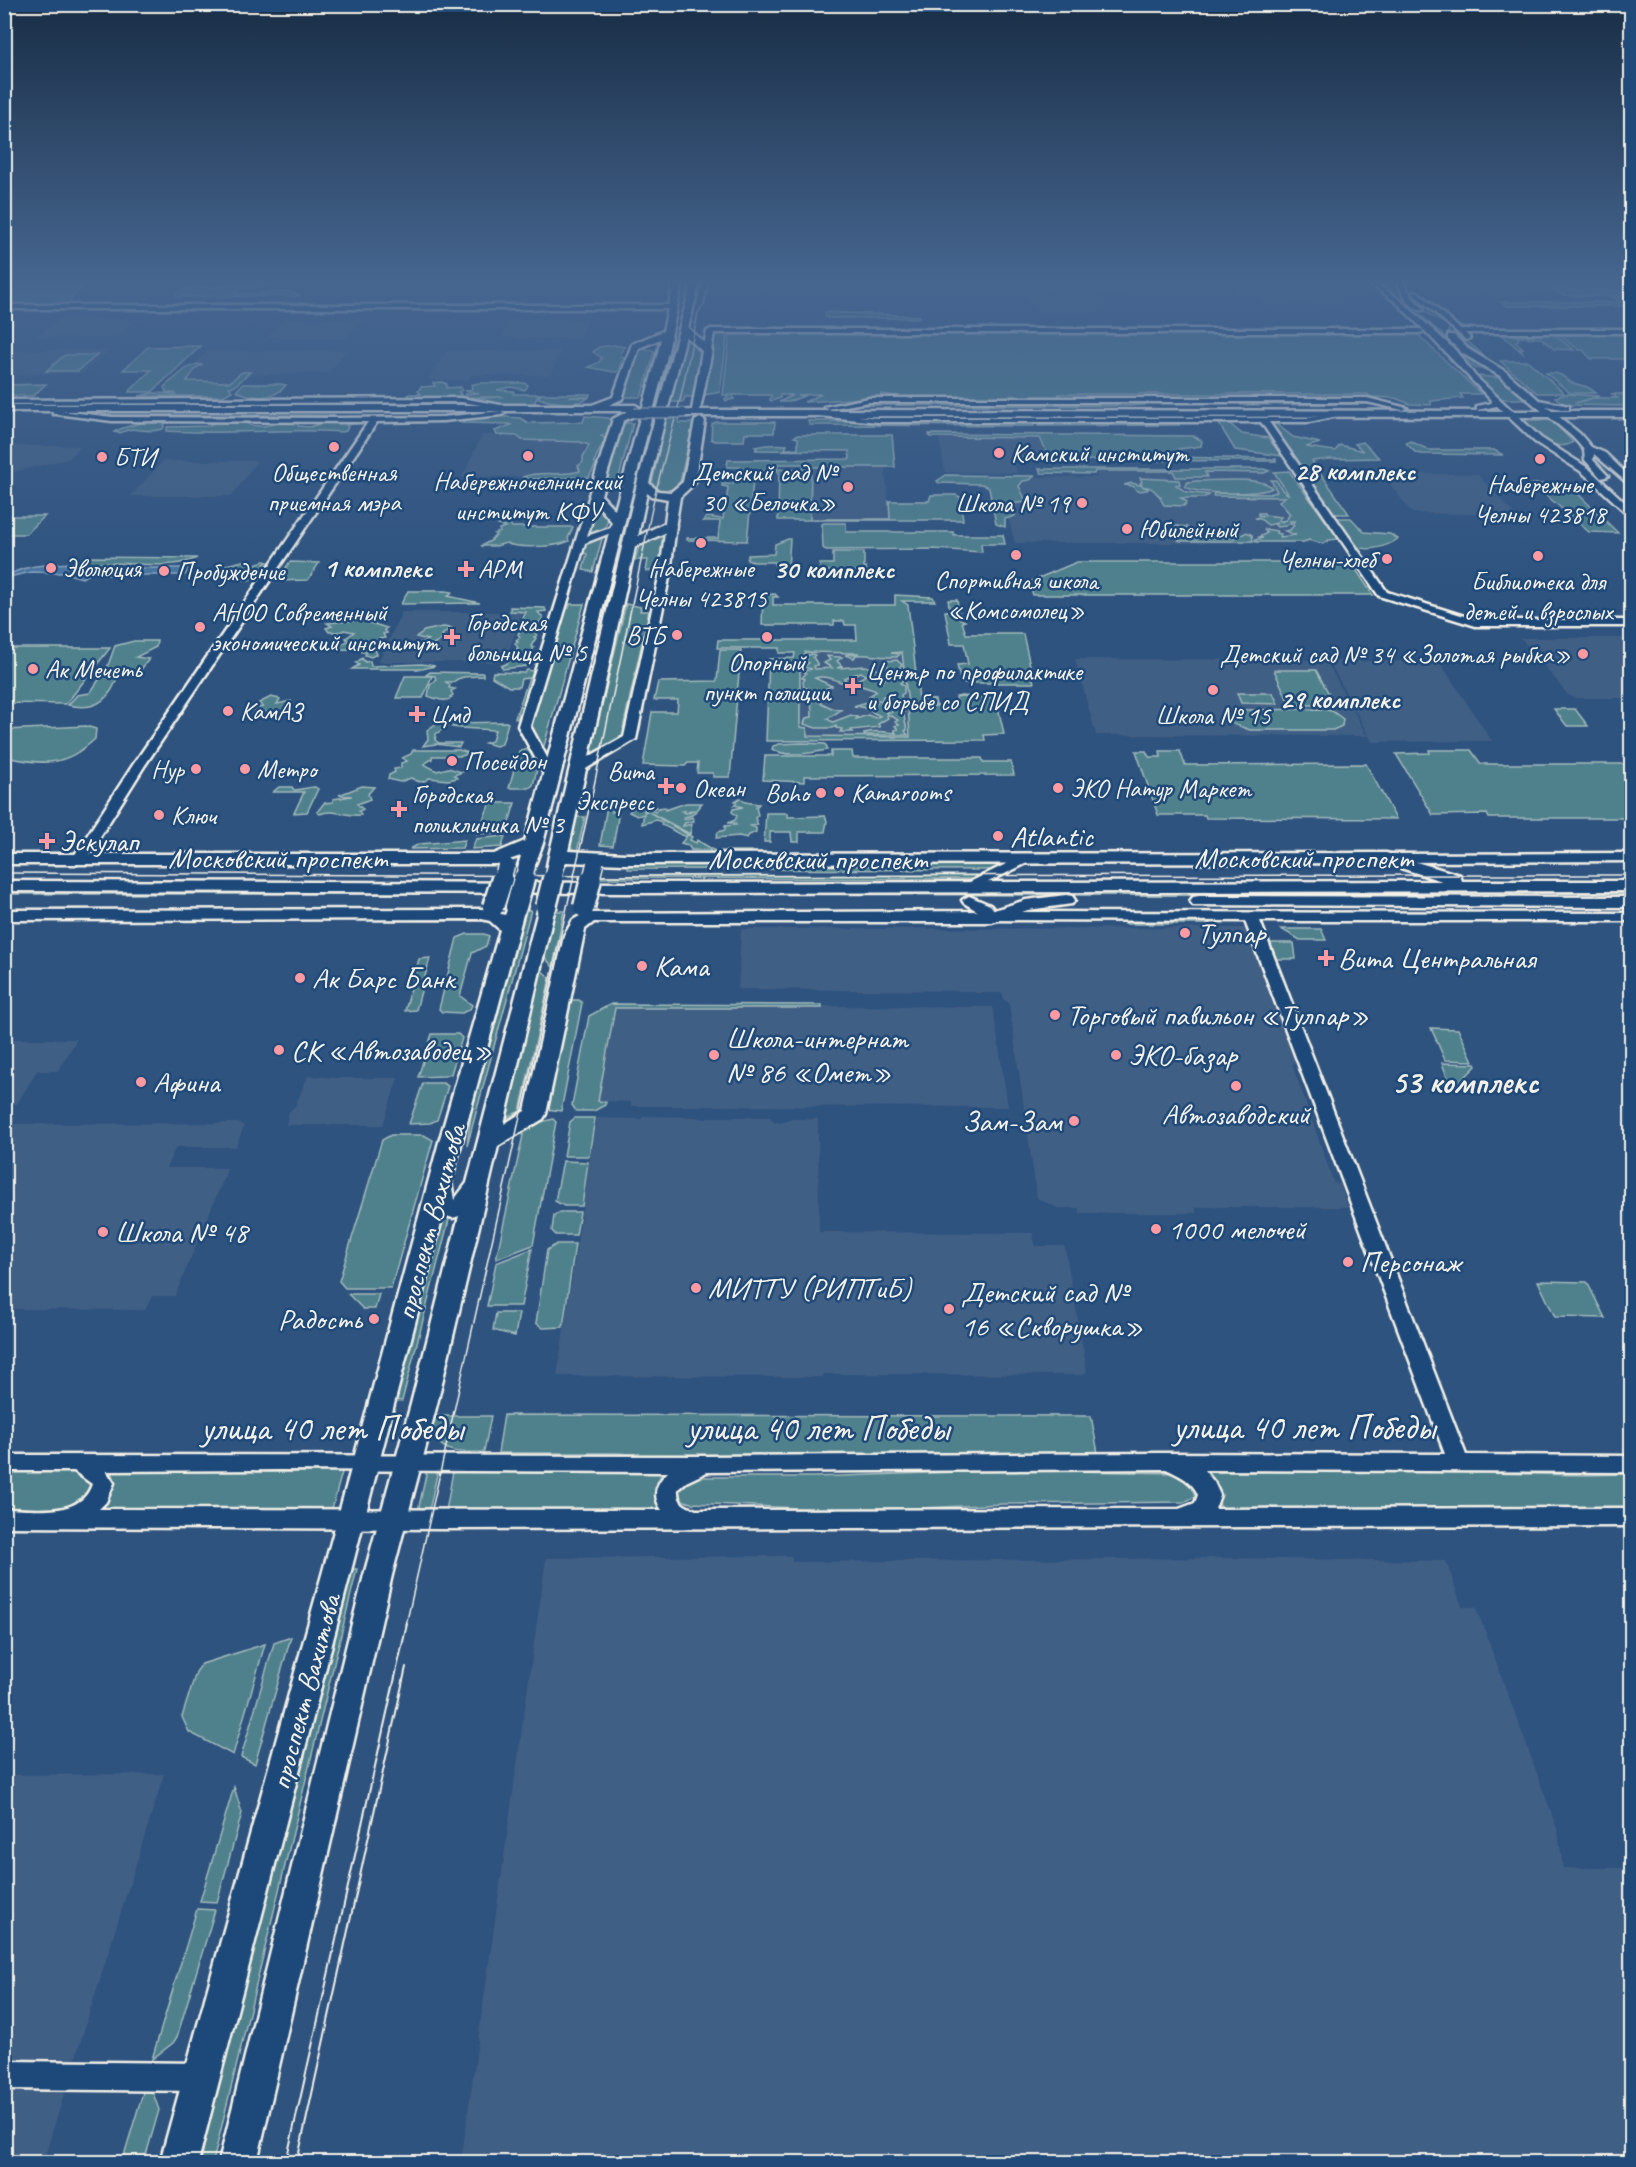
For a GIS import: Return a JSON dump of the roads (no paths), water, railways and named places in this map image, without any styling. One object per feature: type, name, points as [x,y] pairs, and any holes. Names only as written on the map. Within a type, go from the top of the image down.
[{"type":"main road","points":[[4,411],[506,410],[583,407],[605,404],[617,399],[622,383]]},
{"type":"main road","name":"проспект Вахитова","points":[[179,2163],[440,1182],[534,843],[617,525],[618,485],[652,383]]},
{"type":"main road","name":"проспект Вахитова","points":[[238,2163],[393,1520],[580,767],[643,484],[670,383]]},
{"type":"main road","points":[[696,408],[700,383]]},
{"type":"main road","points":[[617,399],[621,405],[633,410]]},
{"type":"main road","points":[[583,407],[728,413],[1340,413],[1482,410],[1510,413],[1566,408],[1632,408]]},
{"type":"main road","points":[[684,410],[828,407],[1405,411]]},
{"type":"main road","points":[[4,411],[506,410],[596,413],[633,410]]},
{"type":"main road","points":[[617,525],[597,489],[618,420],[633,410]]},
{"type":"main road","points":[[629,545],[671,525],[674,496],[689,483],[700,421],[696,416],[684,410]]},
{"type":"main road","points":[[1545,410],[1632,414]]},
{"type":"main road","points":[[596,413],[618,420]]},
{"type":"main road","points":[[700,421],[728,413]]},
{"type":"main road","points":[[643,484],[655,494],[674,496]]},
{"type":"main road","points":[[597,489],[618,485]]},
{"type":"main road","points":[[4,859],[501,862],[534,843]]},
{"type":"main road","points":[[557,861],[1386,858],[1437,875],[1493,886]]},
{"type":"main road","points":[[488,1143],[535,1114],[573,936],[577,925],[588,912],[596,861]]},
{"type":"main road","points":[[488,911],[501,862]]},
{"type":"main road","name":"Московский проспект","points":[[4,886],[616,888],[969,893],[1066,900],[1432,901],[1631,890]]},
{"type":"main road","name":"Московский проспект","points":[[4,899],[969,893],[1493,886],[1631,890]]},
{"type":"main road","points":[[588,912],[992,916],[1026,905],[1066,900]]},
{"type":"main road","points":[[4,915],[488,911],[496,917],[513,918]]},
{"type":"main road","points":[[440,1182],[444,1207],[453,1210],[461,1208],[477,1185]]},
{"type":"street","points":[[1487,383],[1495,400],[1538,440],[1589,473],[1632,515]]},
{"type":"street","points":[[1513,383],[1585,445],[1602,455],[1632,484]]},
{"type":"street","points":[[4,402],[461,400],[506,410]]},
{"type":"street","points":[[1482,410],[1496,404],[1495,400]]},
{"type":"street","points":[[1533,400],[1566,408]]},
{"type":"street","points":[[56,412],[112,419],[374,420],[442,419],[506,410]]},
{"type":"street","points":[[809,413],[878,420],[1309,420],[1340,413]]},
{"type":"street","points":[[79,859],[374,420]]},
{"type":"street","points":[[1263,420],[1383,594],[1476,623],[1632,623]]},
{"type":"street","points":[[1538,440],[1564,447],[1585,445]]},
{"type":"street","points":[[1585,445],[1591,455],[1589,460]]},
{"type":"street","points":[[1570,461],[1570,458],[1575,457],[1589,460],[1632,501]]},
{"type":"street","points":[[551,776],[524,726],[597,489]]},
{"type":"street","points":[[579,542],[617,525]]},
{"type":"street","points":[[580,767],[630,739],[665,573],[671,525]]},
{"type":"street","points":[[1386,858],[1632,857]]},
{"type":"street","points":[[1024,859],[969,893],[992,916],[1632,917]]},
{"type":"street","points":[[1432,901],[1485,917]]},
{"type":"street","points":[[1251,916],[1459,1463]]},
{"type":"street","points":[[1159,1461],[1184,1467],[1199,1476],[1208,1491],[1208,1503],[1202,1511],[1178,1518]]},
{"type":"street","name":"улица 40 лет Победы","points":[[4,1463],[706,1464],[1159,1461],[1632,1464]]},
{"type":"street","points":[[65,1518],[84,1510],[95,1502],[100,1494],[103,1483],[96,1474],[80,1464]]},
{"type":"street","points":[[693,1519],[675,1512],[666,1499],[668,1486],[678,1476],[706,1464]]},
{"type":"street","points":[[4,1518],[393,1520],[1632,1517]]},
{"type":"street","points":[[4,2075],[202,2076]]},
{"type":"tram line","points":[[574,876],[655,494],[684,383]]},
{"type":"tram line","points":[[4,873],[574,876]]},
{"type":"tram line","points":[[574,876],[1632,875]]},
{"type":"tram line","points":[[406,1625],[574,876]]},
{"type":"tram line","points":[[286,2162],[407,1624]]},
{"type":"tram line","points":[[297,2162],[406,1667]]},
{"type":"place","name":"Общественная приемная мэра","points":[[334,447]]},
{"type":"place","name":"Камский институт","points":[[999,453]]},
{"type":"place","name":"Набережночелнинский институт КФУ","points":[[528,456]]},
{"type":"place","name":"БТИ","points":[[102,457]]},
{"type":"place","name":"Набережные Челны 423818","points":[[1540,459]]},
{"type":"place","name":"Детский сад № 30 «Белочка»","points":[[848,487]]},
{"type":"place","name":"Школа № 19","points":[[1082,503]]},
{"type":"place","name":"Юбилейный","points":[[1127,529]]},
{"type":"place","name":"Набережные Челны 423815","points":[[701,543]]},
{"type":"place","name":"Спортивная школа «Комсомолец»","points":[[1016,555]]},
{"type":"place","name":"Библиотека для детей и взрослых","points":[[1538,556]]},
{"type":"place","name":"Челны-хлеб","points":[[1387,559]]},
{"type":"place","name":"Эволюция","points":[[51,568]]},
{"type":"place","name":"АРМ","points":[[466,569]]},
{"type":"place","name":"Пробуждение","points":[[164,571]]},
{"type":"place","name":"АНОО Современный экономический институт","points":[[200,627]]},
{"type":"place","name":"ВТБ","points":[[677,635]]},
{"type":"place","name":"Городская больница № 5","points":[[452,637]]},
{"type":"place","name":"Опорный пункт полиции","points":[[767,637]]},
{"type":"place","name":"Детский сад № 34 «Золотая рыбка»","points":[[1583,654]]},
{"type":"place","name":"Ак Мечеть","points":[[33,669]]},
{"type":"place","name":"Центр по профилактике и борьбе со СПИД","points":[[853,686]]},
{"type":"place","name":"Школа № 15","points":[[1213,690]]},
{"type":"place","name":"КамАЗ","points":[[228,711]]},
{"type":"place","name":"Цмд","points":[[417,714]]},
{"type":"place","name":"Посейдон","points":[[452,761]]},
{"type":"place","name":"Нур","points":[[196,769]]},
{"type":"place","name":"Метро","points":[[245,769]]},
{"type":"place","name":"Вита Экспресс","points":[[666,786]]},
{"type":"place","name":"Океан","points":[[681,788]]},
{"type":"place","name":"ЭКО Натур Маркет","points":[[1058,788]]},
{"type":"place","name":"Kamarooms","points":[[839,792]]},
{"type":"place","name":"Boho","points":[[821,793]]},
{"type":"place","name":"Городская поликлиника № 3","points":[[399,809]]},
{"type":"place","name":"Ключ","points":[[159,815]]},
{"type":"place","name":"Atlantic","points":[[998,836]]},
{"type":"place","name":"Эскулап","points":[[47,841]]},
{"type":"place","name":"Тулпар","points":[[1185,933]]},
{"type":"place","name":"Вита Центральная","points":[[1326,958]]},
{"type":"place","name":"Кама","points":[[642,966]]},
{"type":"place","name":"Ак Барс Банк","points":[[300,978]]},
{"type":"place","name":"Торговый павильон «Тулпар»","points":[[1055,1015]]},
{"type":"place","name":"СК «Автозаводец»","points":[[279,1050]]},
{"type":"place","name":"Школа-интернат № 86 «Омет»","points":[[714,1055]]},
{"type":"place","name":"ЭКО-базар","points":[[1116,1055]]},
{"type":"place","name":"Афина","points":[[141,1082]]},
{"type":"place","name":"Автозаводский","points":[[1236,1086]]},
{"type":"place","name":"Зам-Зам","points":[[1074,1121]]},
{"type":"place","name":"1000 мелочей","points":[[1156,1229]]},
{"type":"place","name":"Школа № 48","points":[[103,1232]]},
{"type":"place","name":"Персонаж","points":[[1348,1262]]},
{"type":"place","name":"МИТТУ (РИПТиБ)","points":[[696,1288]]},
{"type":"place","name":"Детский сад № 16 «Скворушка»","points":[[949,1309]]},
{"type":"place","name":"Радость","points":[[374,1319]]},
{"type":"district","name":"28 комплекс","points":[[1355,471]]},
{"type":"district","name":"1 комплекс","points":[[378,568]]},
{"type":"district","name":"30 комплекс","points":[[834,569]]},
{"type":"district","name":"29 комплекс","points":[[1340,699]]},
{"type":"district","name":"53 комплекс","points":[[1465,1082]]}]
